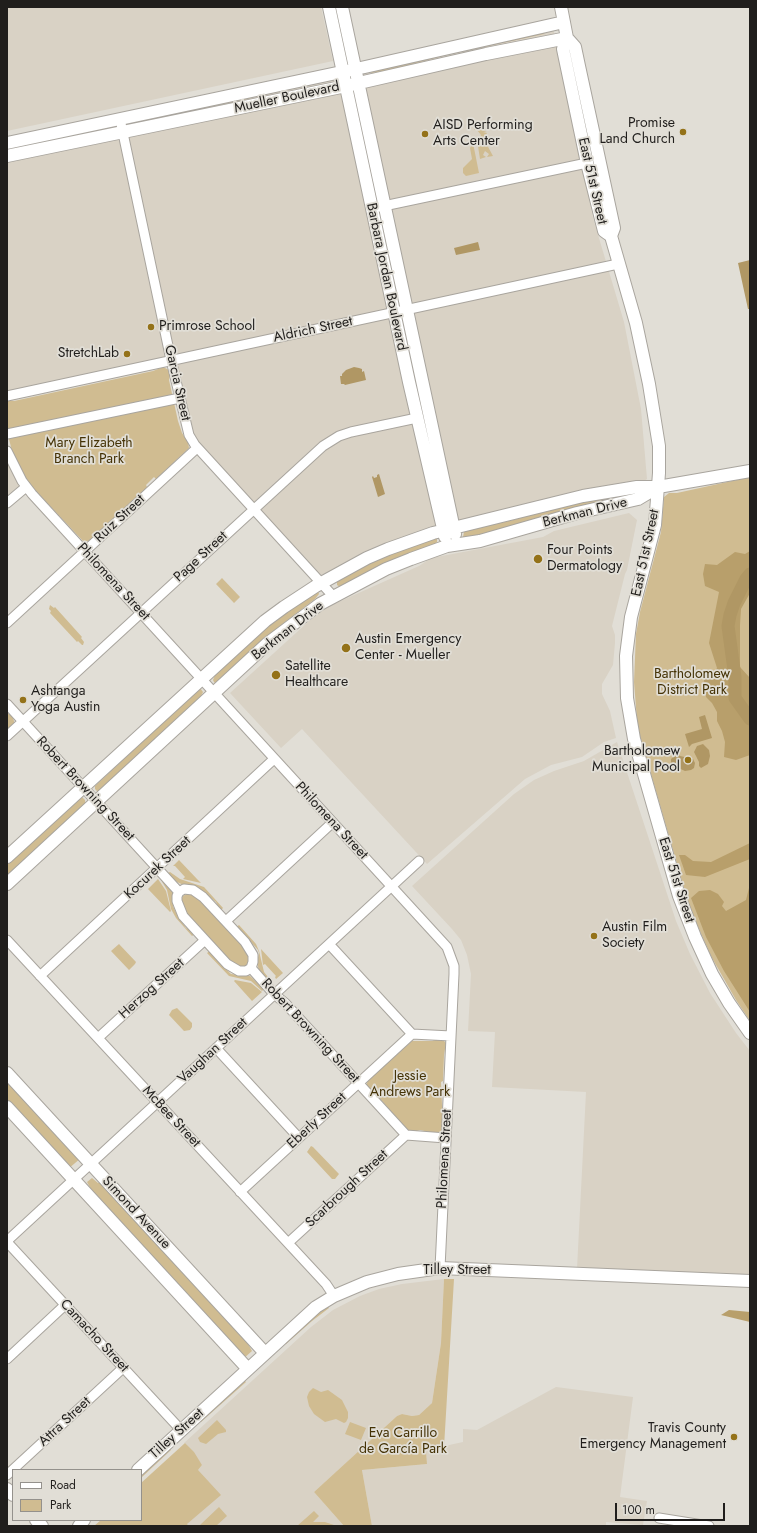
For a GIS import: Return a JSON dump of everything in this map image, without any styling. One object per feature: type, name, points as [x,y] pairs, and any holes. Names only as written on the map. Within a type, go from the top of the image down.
[{"type":"street","name":"Barbara Jordan Boulevard","points":[[329,7],[417,418],[449,529]]},
{"type":"street","name":"Barbara Jordan Boulevard","points":[[342,7],[408,310],[452,545]]},
{"type":"street","name":"East 51st Street","points":[[560,7],[567,38],[563,49],[587,163],[604,231],[611,236]]},
{"type":"street","name":"Mueller Boulevard","points":[[7,143],[343,72],[564,22]]},
{"type":"street","name":"Mueller Boulevard","points":[[7,156],[346,86],[486,54],[567,38]]},
{"type":"street","name":"East 51st Street","points":[[567,38],[575,47],[614,228],[611,236],[636,323],[652,397],[658,446],[658,487],[655,525],[628,635],[626,656],[628,698],[634,739],[679,896],[712,974],[729,1003],[750,1032]]},
{"type":"street","name":"Garcia Street","points":[[120,119],[171,360],[187,428],[193,442],[253,510],[333,596]]},
{"type":"street","points":[[372,209],[587,163]]},
{"type":"street","name":"Aldrich Street","points":[[7,396],[618,264]]},
{"type":"street","points":[[7,434],[180,398]]},
{"type":"street","name":"Page Street","points":[[7,736],[323,446],[332,440],[351,432],[417,418]]},
{"type":"street","name":"Ruiz Street","points":[[7,623],[197,448]]},
{"type":"street","name":"Philomena Street","points":[[7,451],[12,464],[26,487],[446,947],[451,957],[454,974],[440,1268]]},
{"type":"street","name":"Berkman Drive","points":[[7,857],[275,614],[321,583],[388,549],[426,535],[583,496],[637,487],[658,487],[750,471]]},
{"type":"street","points":[[7,504],[26,487]]},
{"type":"street","name":"Berkman Drive","points":[[7,884],[279,634],[333,596],[386,569],[452,545],[480,541],[571,515],[638,499],[658,487]]},
{"type":"street","name":"Robert Browning Street","points":[[7,704],[180,892]]},
{"type":"street","name":"Kocurek Street","points":[[40,976],[274,759]]},
{"type":"street","points":[[226,921],[332,822]]},
{"type":"street","name":"Vaughan Street","points":[[7,1242],[73,1179],[419,861]]},
{"type":"street","name":"Robert Browning Street","points":[[184,889],[196,891],[204,897],[226,921],[250,948],[253,962],[250,968],[246,971],[233,968],[227,964],[180,912],[177,896],[184,889]]},
{"type":"street","name":"McBee Street","points":[[7,940],[326,1284],[334,1296]]},
{"type":"street","name":"Herzog Street","points":[[98,1038],[205,940]]},
{"type":"street","points":[[329,944],[412,1034],[452,1036]]},
{"type":"street","name":"Robert Browning Street","points":[[250,968],[274,994],[282,1000],[406,1136]]},
{"type":"street","name":"Eberly Street","points":[[240,1192],[412,1034]]},
{"type":"street","points":[[216,1048],[300,1138]]},
{"type":"street","name":"Simond Avenue","points":[[7,1073],[265,1353]]},
{"type":"street","name":"Simond Avenue","points":[[7,1107],[248,1369]]},
{"type":"street","points":[[406,1136],[446,1138]]},
{"type":"street","name":"Scarbrough Street","points":[[288,1243],[406,1136]]},
{"type":"street","name":"Camacho Street","points":[[7,1242],[181,1430]]},
{"type":"street","name":"Tilley Street","points":[[139,1469],[316,1307],[351,1288],[382,1277],[440,1268],[750,1281]]},
{"type":"street","points":[[7,1359],[65,1305]]},
{"type":"street","name":"Attra Street","points":[[14,1469],[123,1368]]},
{"type":"street","points":[[659,1518],[709,1526]]},
{"type":"shaded area","points":[[7,7],[321,7],[333,61],[7,131]]},
{"type":"shaded area","points":[[553,28],[593,218],[624,322],[641,409],[647,479],[637,486],[587,495],[367,558],[321,575],[253,510],[195,445],[171,360],[7,396],[7,143]]},
{"type":"shaded area","points":[[478,242],[480,250],[456,255],[454,248]]},
{"type":"shaded area","points":[[750,260],[750,309],[748,309],[738,263]]},
{"type":"shaded area","points":[[354,367],[362,369],[362,372],[364,371],[366,380],[345,385],[341,384],[340,376],[342,376],[346,370]]},
{"type":"shaded area","points":[[7,451],[26,487],[7,504]]},
{"type":"shaded area","points":[[379,474],[385,494],[378,497],[372,477],[377,477]]},
{"type":"shaded area","points":[[629,513],[637,520],[627,570],[612,626],[615,635],[613,665],[602,684],[602,694],[610,711],[616,738],[604,742],[582,757],[551,765],[525,779],[427,864],[302,729],[281,748],[230,693],[308,622],[316,612],[419,566],[431,558],[543,537],[554,531]]},
{"type":"shaded area","points":[[750,551],[750,593],[741,609],[740,667],[750,678],[750,755],[736,760],[724,757],[725,742],[717,721],[717,712],[712,703],[706,697],[704,680],[714,674],[717,668],[709,643],[719,592],[705,586],[703,574],[705,564],[717,565],[735,552],[745,554]]},
{"type":"shaded area","points":[[705,715],[712,738],[692,744],[689,747],[685,734],[702,729],[699,717]]},
{"type":"shaded area","points":[[617,742],[676,921],[690,954],[710,993],[736,1033],[750,1051],[750,1275],[577,1269],[586,1092],[492,1087],[495,1032],[468,1031],[471,974],[467,955],[461,940],[412,886],[514,794],[534,780],[554,771],[584,761]]},
{"type":"shaded area","points":[[703,744],[709,750],[710,756],[708,764],[701,768],[694,752],[697,746]]},
{"type":"shaded area","points":[[677,754],[693,759],[695,763],[694,768],[685,771],[674,766],[671,763],[671,759]]},
{"type":"shaded area","points":[[750,843],[750,859],[705,877],[686,875],[679,855],[685,855],[693,861],[711,862]]},
{"type":"shaded area","points":[[750,884],[750,1012],[724,971],[706,937],[691,898],[699,891],[710,890],[718,894],[724,902],[722,906],[726,911],[746,900]]},
{"type":"shaded area","points":[[444,1279],[441,1343],[432,1403],[419,1415],[412,1416],[402,1414],[397,1416],[314,1492],[344,1526],[189,1526],[187,1524],[198,1470],[202,1465],[184,1443],[311,1327],[333,1310],[360,1296],[379,1289],[402,1284]]},
{"type":"shaded area","points":[[729,1310],[750,1312],[750,1322],[721,1315]]},
{"type":"shaded area","points":[[556,1387],[633,1397],[620,1497],[647,1501],[643,1525],[606,1522],[606,1526],[372,1526],[362,1470],[427,1464],[426,1450],[463,1442],[463,1429],[477,1430]]},
{"type":"green space","points":[[545,32],[544,34],[447,55],[390,70],[371,73],[447,53]]},
{"type":"green space","points":[[270,92],[248,99],[174,114],[174,113]]},
{"type":"green space","points":[[474,127],[485,129],[484,131],[487,132],[483,133],[487,133],[485,136],[488,136],[487,145],[493,156],[487,157],[489,154],[485,151],[483,155],[486,157],[480,159],[477,140],[481,135],[477,130],[474,130]]},
{"type":"green space","points":[[473,143],[479,173],[466,176],[463,173],[463,168],[472,159],[470,148]]},
{"type":"green space","name":"Mary Elizabeth Branch Park","points":[[163,367],[169,370],[169,380],[178,421],[182,433],[188,442],[189,448],[156,479],[154,477],[146,485],[147,487],[89,541],[83,541],[32,487],[22,472],[12,451],[7,431],[7,400],[14,401],[153,371]]},
{"type":"green space","name":"Bartholomew District Park","points":[[750,477],[750,1021],[712,958],[690,909],[640,736],[637,720],[634,682],[636,634],[640,612],[661,532],[664,497],[669,493],[677,493]]},
{"type":"green space","points":[[635,492],[636,494],[498,532],[463,538],[464,532],[472,529],[513,520],[535,512],[622,493]]},
{"type":"green space","points":[[437,537],[437,542],[435,544],[340,587],[337,585],[337,582],[344,576],[382,555]]},
{"type":"green space","points":[[222,578],[240,597],[234,603],[216,584]]},
{"type":"green space","points":[[318,591],[319,594],[315,599],[285,622],[215,683],[214,682],[213,680],[215,675],[265,627]]},
{"type":"green space","points":[[50,605],[54,608],[55,607],[82,637],[81,638],[84,642],[83,645],[78,641],[77,642],[50,613]]},
{"type":"green space","points":[[200,688],[203,692],[201,696],[162,732],[154,743],[98,792],[95,789],[95,786]]},
{"type":"green space","points":[[7,713],[12,716],[14,724],[7,730]]},
{"type":"green space","points":[[81,796],[85,800],[85,803],[7,880],[7,862]]},
{"type":"green space","points":[[179,860],[201,883],[183,879],[185,877],[175,866],[173,866]]},
{"type":"green space","points":[[170,872],[180,879],[204,887],[223,908],[220,911],[216,902],[199,888],[195,886],[188,887],[177,882],[168,873]]},
{"type":"green space","points":[[158,879],[166,891],[170,912],[148,889]]},
{"type":"green space","points":[[162,879],[172,891],[174,898],[173,906],[178,917],[186,928],[196,933],[192,936],[176,918],[171,909],[167,890],[161,880]]},
{"type":"green space","points":[[187,894],[197,896],[245,947],[250,957],[248,966],[242,968],[233,964],[186,914],[181,900],[183,896]]},
{"type":"green space","points":[[239,925],[256,944],[259,951],[264,972],[272,982],[270,984],[259,971],[257,962],[259,953],[258,950],[243,933],[235,928]]},
{"type":"green space","points":[[119,944],[136,962],[129,970],[111,951]]},
{"type":"green space","points":[[261,949],[283,973],[276,979],[276,976],[265,964],[263,965]]},
{"type":"green space","points":[[211,950],[231,974],[250,976],[264,989],[262,991],[251,981],[229,976],[207,953]]},
{"type":"green space","points":[[234,981],[251,983],[262,992],[252,1001]]},
{"type":"green space","points":[[177,1008],[192,1023],[190,1030],[184,1031],[169,1015],[172,1010]]},
{"type":"green space","name":"Jessie Andrews Park","points":[[438,1039],[443,1040],[446,1043],[443,1081],[441,1082],[443,1129],[438,1134],[420,1130],[409,1132],[376,1094],[367,1087],[367,1083],[369,1079],[412,1041],[432,1041]]},
{"type":"green space","points":[[7,1077],[81,1158],[68,1169],[7,1103]]},
{"type":"green space","points":[[311,1146],[339,1174],[335,1179],[332,1179],[307,1152]]},
{"type":"green space","points":[[92,1178],[98,1183],[103,1182],[247,1342],[252,1351],[243,1359],[92,1191],[87,1182]]},
{"type":"green space","name":"Eva Carrillo de García Park","points":[[444,1279],[454,1279],[444,1447],[426,1450],[427,1464],[362,1470],[372,1526],[344,1526],[314,1492],[397,1416],[402,1414],[412,1416],[419,1415],[432,1403],[441,1343]]},
{"type":"green space","points":[[327,1305],[329,1308],[286,1344],[285,1343]]},
{"type":"green space","points":[[243,1379],[246,1382],[201,1422],[201,1421]]},
{"type":"green space","points":[[313,1388],[321,1392],[328,1390],[342,1400],[348,1412],[346,1422],[344,1423],[336,1419],[325,1422],[314,1414],[309,1406],[307,1397]]},
{"type":"green space","points":[[217,1420],[226,1432],[218,1434],[206,1444],[200,1442],[198,1438]]},
{"type":"green space","points":[[350,1422],[366,1428],[361,1440],[345,1434]]},
{"type":"green space","points":[[185,1443],[194,1452],[202,1465],[198,1470],[221,1495],[187,1524],[189,1526],[94,1526],[100,1521],[142,1521],[142,1482]]},
{"type":"green space","points":[[170,1449],[171,1450],[142,1477],[142,1475]]},
{"type":"green space","points":[[219,1507],[227,1516],[216,1526],[200,1525]]},
{"type":"green space","points":[[314,1511],[319,1516],[313,1522],[325,1522],[337,1526],[297,1526]]},
{"type":"waterway","points":[[750,574],[734,603],[728,626],[735,677],[735,698],[750,719]]},
{"type":"place","name":"Promise Land Church","points":[[683,132]]},
{"type":"place","name":"AISD Performing Arts Center","points":[[425,134]]},
{"type":"place","name":"Primrose School","points":[[151,327]]},
{"type":"place","name":"StretchLab","points":[[127,354]]},
{"type":"place","name":"Four Points Dermatology","points":[[538,559]]},
{"type":"place","name":"Austin Emergency Center - Mueller","points":[[346,648]]},
{"type":"place","name":"Satellite Healthcare","points":[[276,675]]},
{"type":"place","name":"Ashtanga Yoga Austin","points":[[23,700]]},
{"type":"place","name":"Bartholomew Municipal Pool","points":[[688,760]]},
{"type":"place","name":"Austin Film Society","points":[[594,936]]},
{"type":"place","name":"Travis County Emergency Management","points":[[734,1437]]}]
